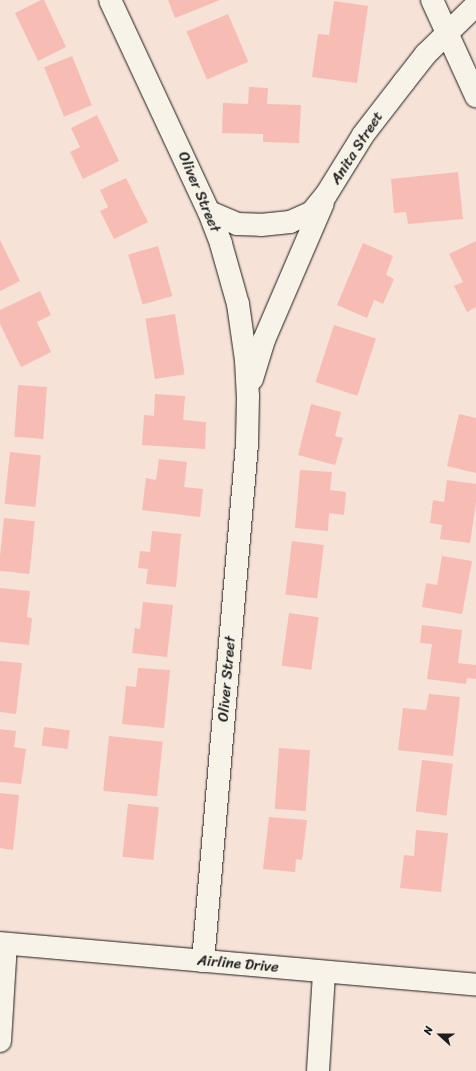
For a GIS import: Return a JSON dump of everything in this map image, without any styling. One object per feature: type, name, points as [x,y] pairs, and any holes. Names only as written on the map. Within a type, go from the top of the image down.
[{"type":"street","name":"Oliver Street","points":[[110,0],[209,212],[221,244],[238,304],[243,332],[248,396],[247,444],[202,961]]},
{"type":"street","points":[[432,0],[476,96]]},
{"type":"street","name":"Anita Street","points":[[209,212],[237,224],[274,224],[290,222],[312,212],[326,195],[363,135],[426,54],[447,32],[476,6]]},
{"type":"street","name":"Oliver Street","points":[[248,396],[264,340],[326,195]]},
{"type":"street","points":[[0,1041],[3,944]]},
{"type":"street","name":"Airline Drive","points":[[3,944],[476,985]]},
{"type":"street","points":[[318,1071],[324,972]]},
{"type":"building","points":[[41,0],[44,0],[66,47],[38,61],[15,13]]},
{"type":"building","points":[[168,0],[220,0],[175,18]]},
{"type":"building","points":[[334,1],[368,6],[357,83],[312,77],[318,34],[329,35]]},
{"type":"building","points":[[228,14],[248,62],[207,79],[187,32]]},
{"type":"building","points":[[72,56],[92,105],[64,116],[44,67]]},
{"type":"building","points":[[249,87],[268,88],[267,104],[301,105],[299,143],[263,142],[263,134],[222,133],[223,103],[248,104]]},
{"type":"building","points":[[97,115],[119,161],[83,179],[70,152],[80,147],[71,128]]},
{"type":"building","points":[[458,172],[463,219],[408,224],[406,212],[394,213],[391,179]]},
{"type":"building","points":[[126,178],[148,222],[114,239],[100,211],[108,207],[100,190]]},
{"type":"building","points":[[0,240],[20,281],[0,291]]},
{"type":"building","points":[[476,241],[476,307],[467,312],[454,286],[463,282],[449,254]]},
{"type":"building","points":[[363,243],[393,256],[386,275],[394,279],[383,304],[374,300],[367,318],[337,305]]},
{"type":"building","points":[[158,246],[172,296],[143,305],[128,255]]},
{"type":"building","points":[[40,291],[51,315],[37,322],[51,352],[21,367],[0,324],[0,310]]},
{"type":"building","points":[[175,314],[185,374],[155,379],[145,319]]},
{"type":"building","points":[[334,325],[376,339],[357,396],[315,382]]},
{"type":"building","points":[[18,385],[47,387],[43,439],[14,437]]},
{"type":"building","points":[[155,394],[185,396],[183,420],[206,422],[205,449],[142,445],[144,415],[154,416]]},
{"type":"building","points":[[311,404],[341,412],[335,436],[343,438],[335,465],[298,455]]},
{"type":"building","points":[[459,414],[476,418],[476,473],[447,466]]},
{"type":"building","points":[[10,452],[41,455],[35,507],[5,504]]},
{"type":"building","points":[[159,459],[187,462],[184,487],[203,489],[200,517],[142,510],[146,478],[156,480]]},
{"type":"building","points":[[300,470],[332,472],[330,490],[346,492],[344,515],[329,513],[328,531],[295,528]]},
{"type":"building","points":[[447,480],[476,484],[476,502],[470,543],[440,539],[442,525],[430,523],[433,500],[444,502]]},
{"type":"building","points":[[4,518],[35,521],[29,574],[0,571]]},
{"type":"building","points":[[152,531],[181,534],[176,587],[146,584],[148,569],[138,568],[140,551],[150,552]]},
{"type":"building","points":[[292,541],[324,545],[317,598],[285,595]]},
{"type":"building","points":[[442,556],[472,561],[462,614],[422,607],[426,583],[437,585]]},
{"type":"building","points":[[0,588],[30,591],[27,617],[32,618],[29,645],[0,642]]},
{"type":"building","points":[[143,602],[173,605],[167,657],[132,653],[135,628],[140,629]]},
{"type":"building","points":[[289,613],[319,617],[311,670],[282,665]]},
{"type":"building","points":[[422,625],[462,630],[458,663],[476,665],[476,679],[467,678],[466,684],[427,679],[432,644],[420,643]]},
{"type":"building","points":[[0,661],[22,663],[16,714],[0,712]]},
{"type":"building","points":[[138,668],[170,670],[164,728],[122,724],[126,686],[136,687]]},
{"type":"building","points":[[429,694],[460,697],[453,756],[398,750],[403,708],[426,710]]},
{"type":"building","points":[[44,727],[70,730],[67,749],[42,746]]},
{"type":"building","points":[[0,729],[16,731],[14,747],[26,749],[21,784],[0,782]]},
{"type":"building","points":[[109,736],[163,742],[157,796],[103,791]]},
{"type":"building","points":[[279,748],[310,750],[306,811],[275,809]]},
{"type":"building","points":[[422,760],[453,764],[446,815],[416,812]]},
{"type":"building","points":[[0,793],[19,795],[13,850],[0,848]]},
{"type":"building","points":[[128,804],[159,807],[153,860],[122,857]]},
{"type":"building","points":[[269,817],[307,820],[302,860],[296,859],[295,872],[263,869]]},
{"type":"building","points":[[416,830],[448,833],[441,892],[400,888],[404,855],[414,856]]}]
